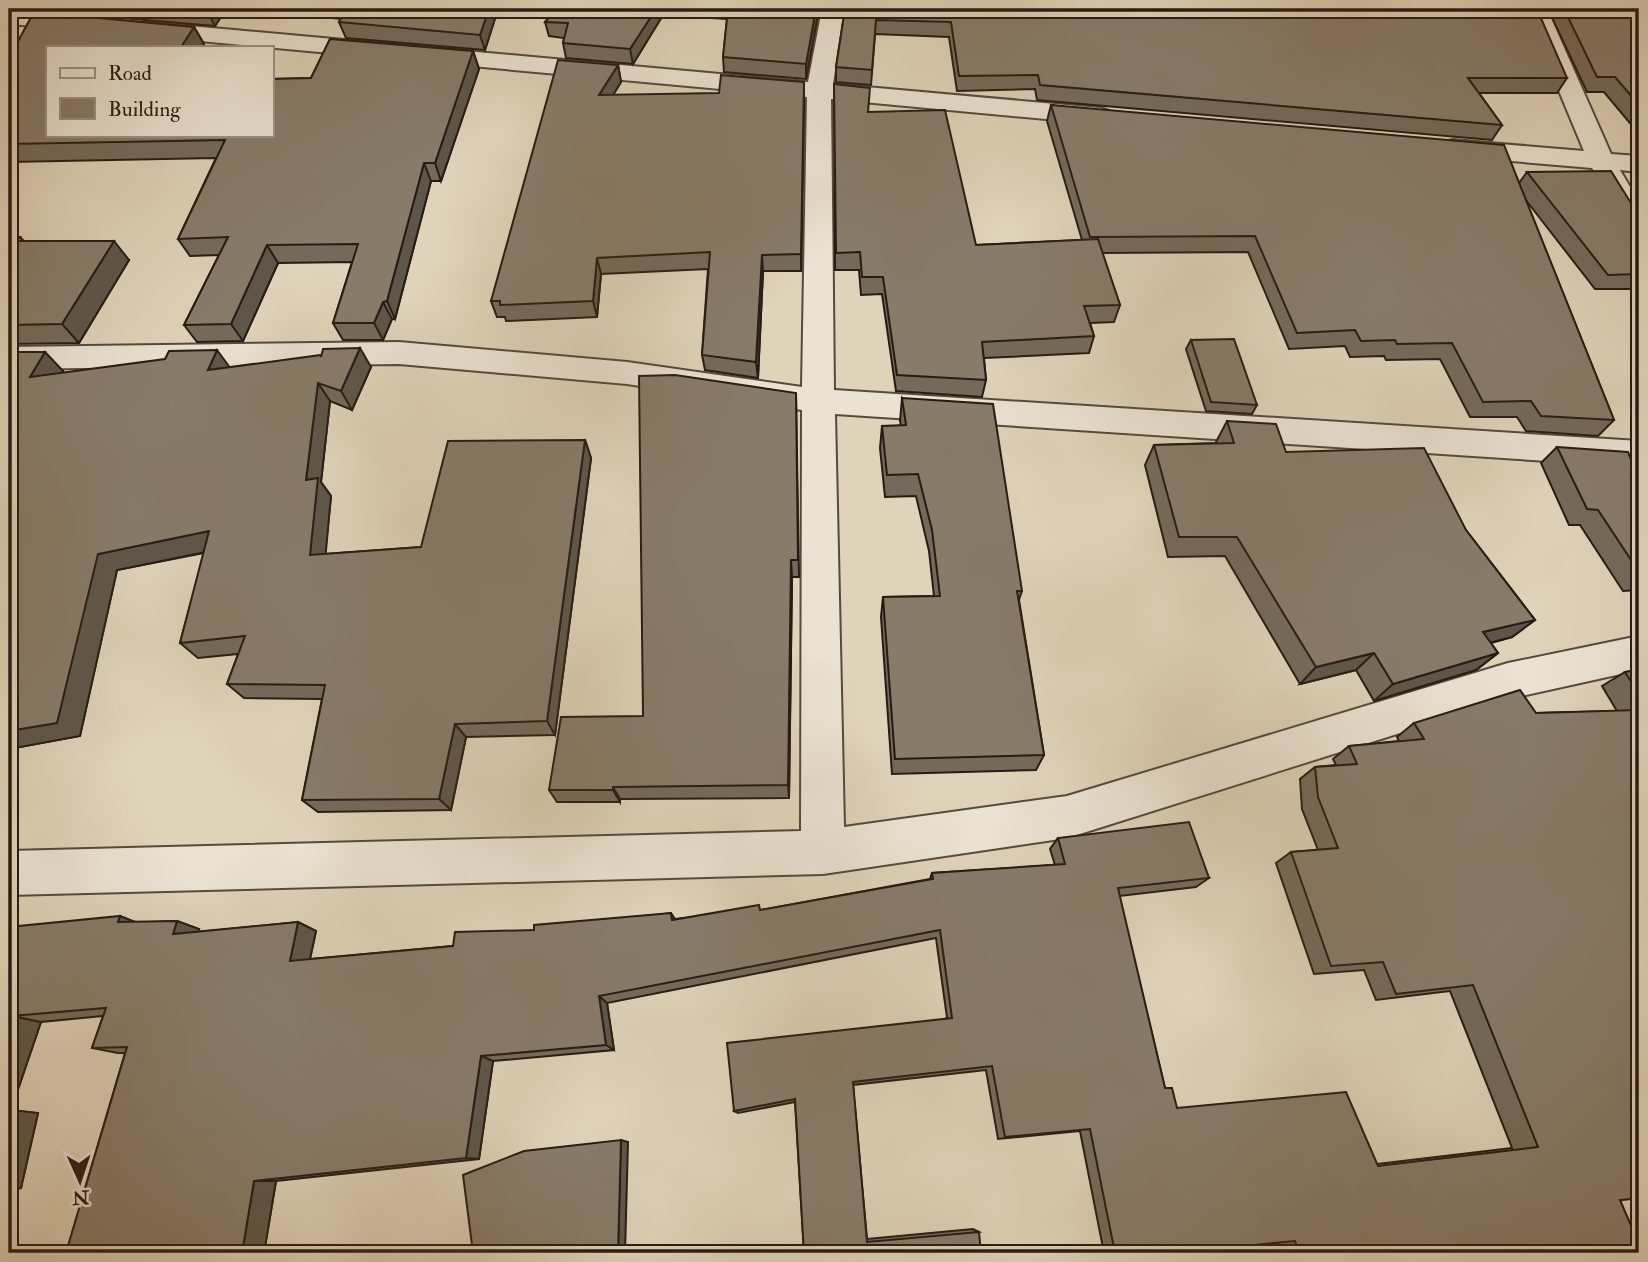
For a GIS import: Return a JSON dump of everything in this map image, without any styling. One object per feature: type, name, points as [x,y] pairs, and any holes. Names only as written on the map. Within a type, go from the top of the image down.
[{"type":"street","points":[[823,852],[818,401],[819,92],[833,9]]},
{"type":"street","points":[[1536,9],[1601,160],[1639,224]]},
{"type":"street","points":[[9,17],[32,30],[113,26],[1121,118]]},
{"type":"street","points":[[1436,146],[1639,164]]},
{"type":"street","points":[[9,358],[399,353],[627,373],[818,401],[1639,454]]},
{"type":"street","points":[[9,873],[823,852],[1067,817],[1508,681],[1639,653]]},
{"type":"building","points":[[346,9],[489,9],[480,35],[339,22]]},
{"type":"building","points":[[556,9],[656,9],[630,49],[563,43],[568,23],[545,22]]},
{"type":"building","points":[[728,9],[816,9],[806,64],[723,57]]},
{"type":"building","points":[[845,9],[1537,9],[1567,78],[1468,78],[1502,125],[1040,85],[1038,75],[959,76],[951,22],[876,20],[872,70],[836,67]]},
{"type":"building","points":[[1564,9],[1639,9],[1639,105],[1615,77],[1597,77]]},
{"type":"building","points":[[34,12],[194,27],[182,46],[46,46],[46,136],[273,136],[273,79],[311,78],[330,39],[473,51],[435,163],[424,163],[387,301],[383,302],[374,323],[333,323],[358,244],[267,245],[231,324],[184,325],[228,237],[178,239],[225,140],[9,144],[9,58]]},
{"type":"building","points":[[558,60],[618,65],[599,95],[719,93],[721,75],[804,82],[801,254],[762,255],[756,362],[702,355],[710,252],[597,258],[593,301],[500,305],[500,301],[491,301]]},
{"type":"building","points":[[834,84],[870,88],[868,112],[945,110],[976,245],[1098,239],[1120,305],[1084,306],[1094,336],[982,342],[986,380],[897,375],[883,277],[862,277],[860,252],[836,253]]},
{"type":"building","points":[[1051,105],[1504,145],[1614,420],[1541,416],[1531,401],[1483,402],[1452,343],[1397,344],[1395,340],[1361,341],[1355,330],[1297,333],[1255,236],[1090,237]]},
{"type":"building","points":[[1611,171],[1639,216],[1639,239],[1636,239],[1639,243],[1639,274],[1608,275],[1527,172]]},
{"type":"building","points":[[9,237],[20,237],[17,241],[114,241],[62,324],[9,325],[9,296],[17,284],[9,284]]},
{"type":"building","points":[[1234,339],[1257,405],[1211,402],[1191,340]]},
{"type":"building","points":[[360,348],[341,391],[318,383],[306,480],[318,478],[310,555],[421,547],[448,441],[585,440],[547,721],[455,724],[439,799],[302,800],[325,685],[227,684],[245,636],[180,643],[209,531],[98,554],[57,723],[9,731],[9,352],[45,352],[30,377],[165,359],[169,351],[217,350],[208,370],[321,357],[323,349]]},
{"type":"building","points":[[675,375],[796,393],[798,560],[791,560],[788,785],[549,790],[561,717],[643,716],[639,376]]},
{"type":"building","points":[[902,398],[993,404],[1022,591],[1017,591],[1044,755],[895,759],[883,597],[940,596],[932,530],[918,474],[887,475],[882,426],[906,425]]},
{"type":"building","points":[[1227,421],[1276,424],[1286,452],[1424,448],[1466,530],[1535,620],[1483,632],[1498,653],[1393,684],[1374,653],[1316,667],[1237,537],[1179,537],[1154,445],[1234,443]]},
{"type":"building","points":[[1557,447],[1628,452],[1639,479],[1639,572],[1598,510],[1587,509]]},
{"type":"building","points":[[1639,670],[1639,694],[1625,672]]},
{"type":"building","points":[[1520,690],[1536,713],[1639,710],[1639,1198],[1620,1200],[1639,1244],[1639,1253],[1299,1253],[1295,1241],[1167,1253],[1115,1253],[1090,1129],[1005,1137],[992,1066],[853,1082],[867,1242],[979,1232],[981,1253],[804,1253],[795,1099],[734,1111],[727,1043],[952,1018],[940,930],[599,996],[606,1045],[481,1056],[466,1158],[254,1181],[242,1253],[66,1253],[127,1047],[92,1048],[106,1008],[12,1016],[9,1025],[9,927],[120,916],[118,922],[177,921],[173,934],[298,922],[290,961],[453,946],[455,932],[534,930],[534,925],[671,913],[672,920],[759,905],[760,910],[933,879],[932,873],[1065,864],[1058,838],[1189,822],[1209,878],[1118,888],[1165,1088],[1172,1088],[1177,1108],[1346,1092],[1378,1166],[1538,1147],[1473,985],[1396,994],[1383,962],[1331,966],[1291,852],[1338,848],[1318,797],[1315,767],[1357,764],[1349,746],[1424,739],[1414,723]]},
{"type":"building","points":[[621,1140],[618,1253],[473,1253],[463,1175],[524,1151]]}]
